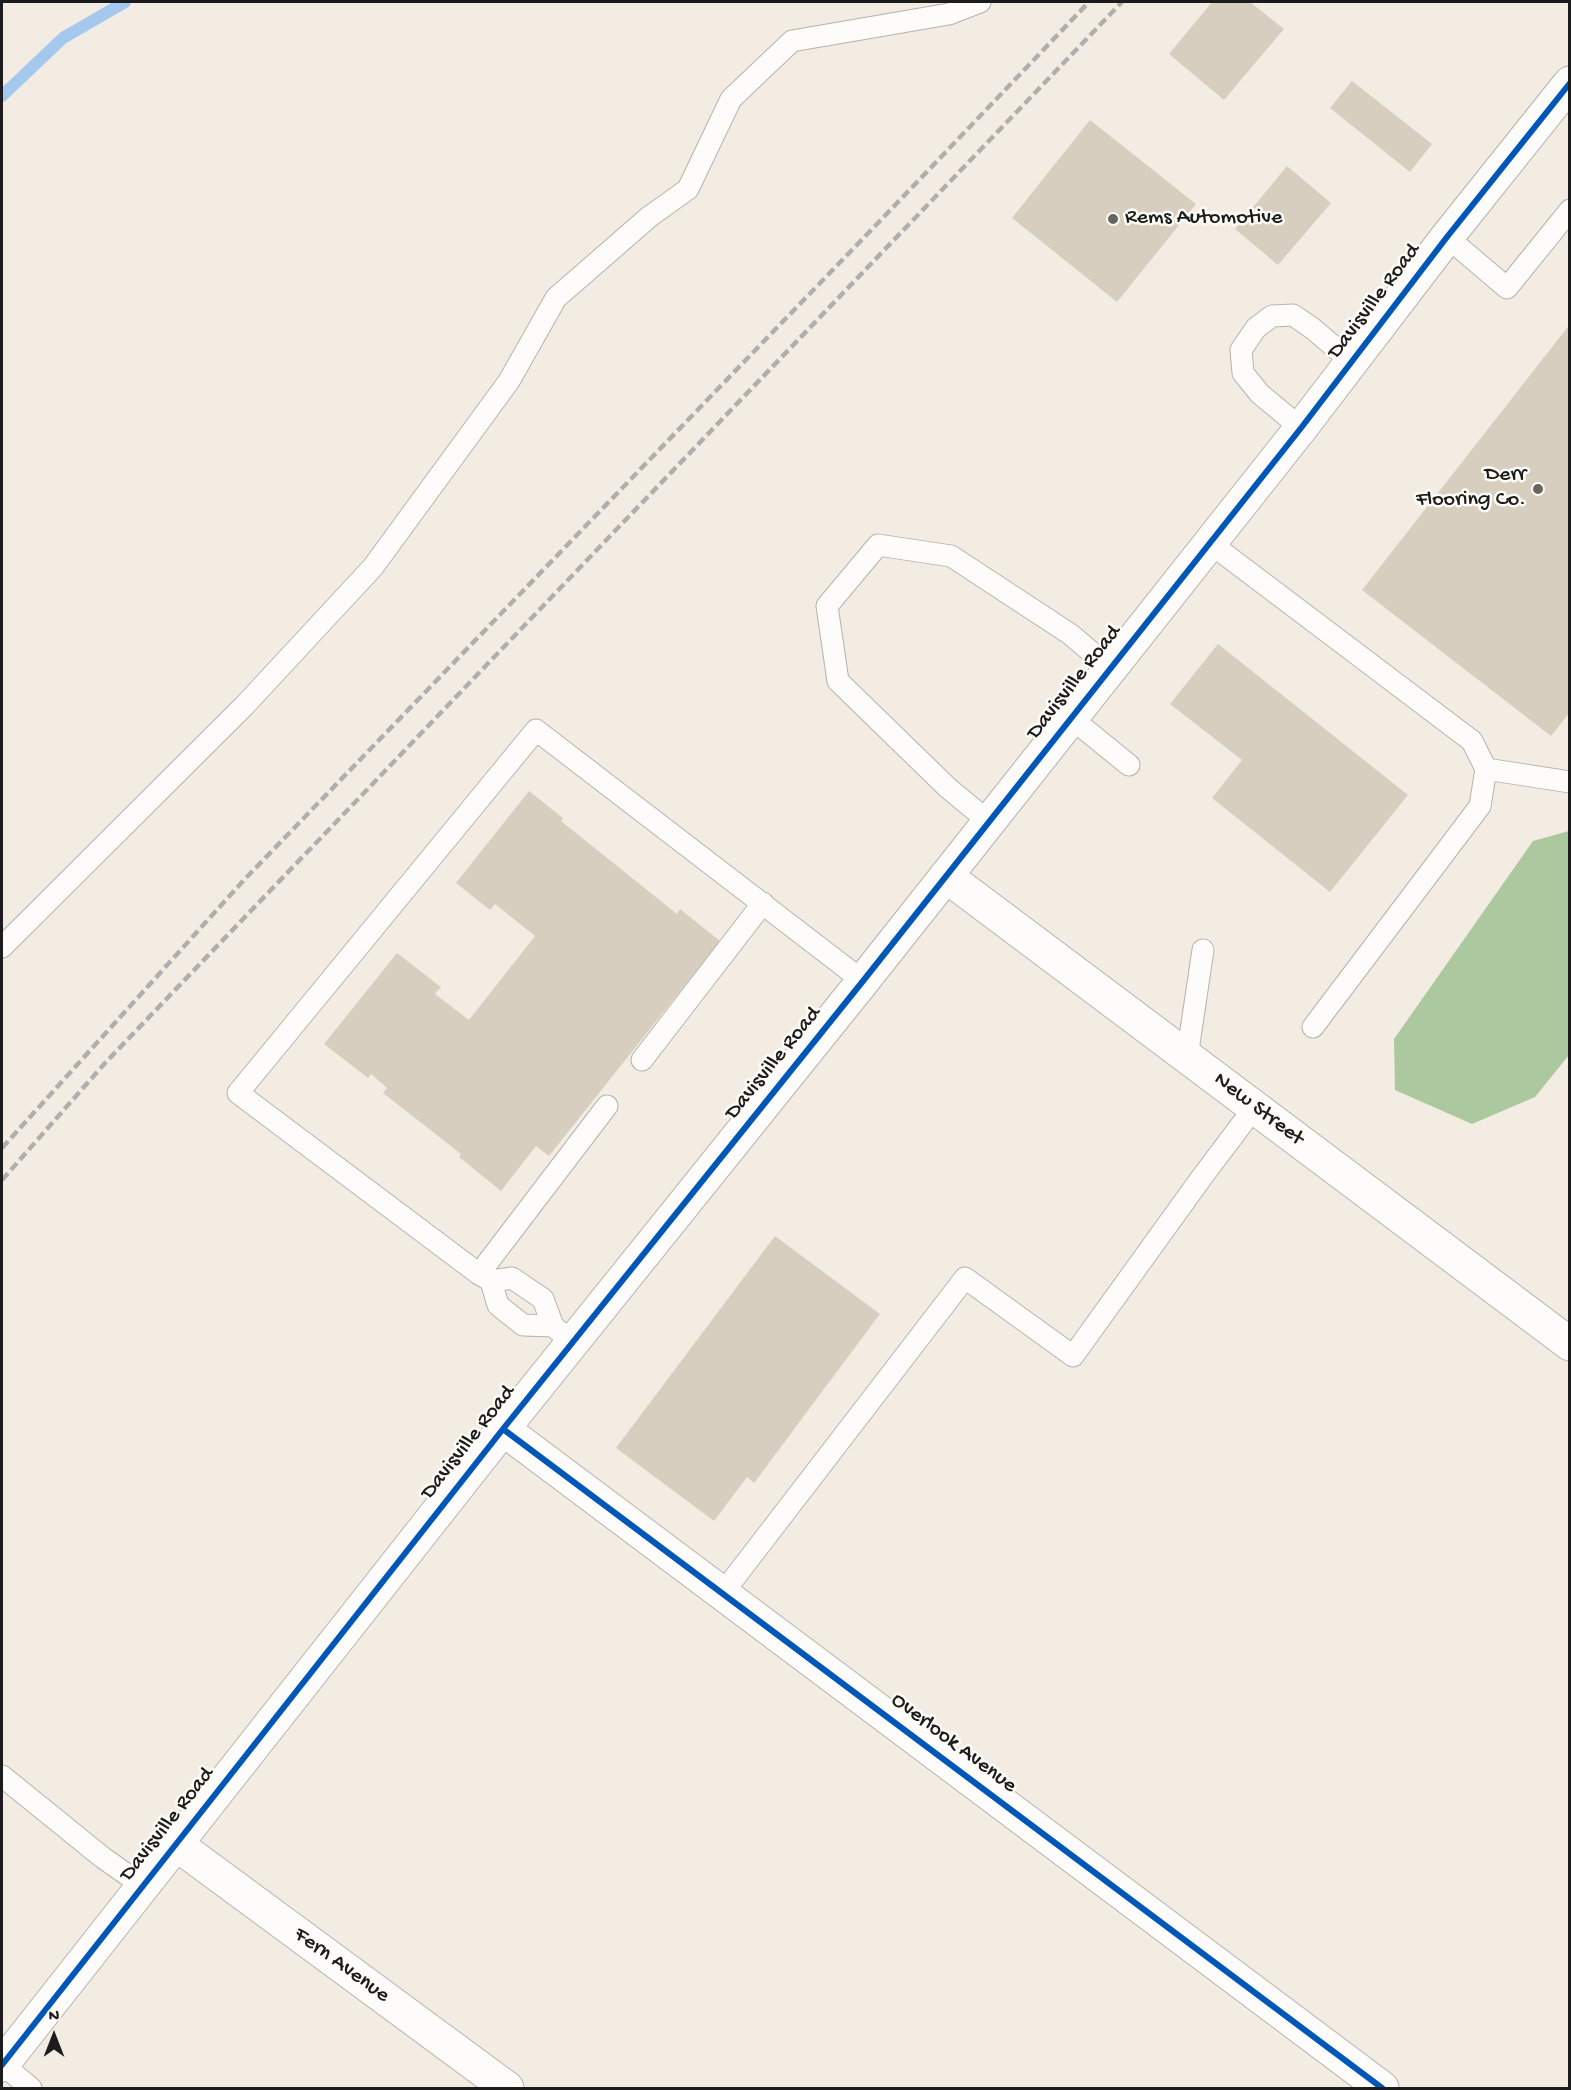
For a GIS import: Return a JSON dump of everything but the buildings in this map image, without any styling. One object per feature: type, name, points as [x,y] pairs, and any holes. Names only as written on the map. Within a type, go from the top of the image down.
[{"type":"street","name":"Davisville Road","points":[[2,2064],[503,1429],[563,1335],[863,981],[1301,428],[1447,237],[1569,83]]},
{"type":"street","name":"New Street","points":[[945,876],[1569,1344]]},
{"type":"street","name":"Overlook Avenue","points":[[503,1429],[1382,2088]]},
{"type":"street","name":"Fern Avenue","points":[[176,1844],[507,2088]]},
{"type":"lane","points":[[2,948],[245,705],[373,567],[509,381],[556,298],[649,217],[688,189],[731,99],[792,41],[949,14],[980,2]]},
{"type":"lane","points":[[1447,237],[1507,288],[1569,210]]},
{"type":"lane","points":[[1301,428],[1260,394],[1243,373],[1241,350],[1256,328],[1272,316],[1293,315],[1352,362]]},
{"type":"lane","points":[[1210,543],[1472,741],[1486,770],[1480,806],[1313,1027]]},
{"type":"lane","points":[[988,821],[948,788],[838,681],[826,606],[878,545],[951,556],[1070,634],[1110,668]]},
{"type":"lane","points":[[1071,718],[1130,765]]},
{"type":"lane","points":[[563,1335],[522,1325],[498,1305],[485,1277],[238,1093],[536,730],[863,981]]},
{"type":"lane","points":[[1486,770],[1569,782]]},
{"type":"lane","points":[[642,1060],[763,903]]},
{"type":"lane","points":[[1187,1057],[1203,950]]},
{"type":"lane","points":[[485,1277],[607,1106]]},
{"type":"lane","points":[[722,1594],[965,1278],[1073,1356],[1254,1108]]},
{"type":"lane","points":[[485,1277],[512,1278],[543,1299],[563,1335]]},
{"type":"lane","points":[[2,1776],[102,1857],[142,1886]]},
{"type":"lane","points":[[2,2064],[31,2088]]},
{"type":"green space","points":[[1569,831],[1569,1055],[1535,1097],[1472,1124],[1395,1090],[1394,1039],[1533,841]]},
{"type":"waterway","points":[[2,96],[63,38],[125,2]]},
{"type":"railway","points":[[2,1148],[243,881],[1089,2]]},
{"type":"railway","points":[[2,1180],[106,1062],[1122,2]]},
{"type":"cycle path","points":[[2,2065],[503,1429],[863,981],[1301,428],[1447,237],[1570,83]]},
{"type":"cycle path","points":[[503,1429],[1382,2088]]},
{"type":"place","name":"Rems Automotive","points":[[1113,219]]},
{"type":"place","name":"Derr Flooring Co.","points":[[1538,489]]}]
